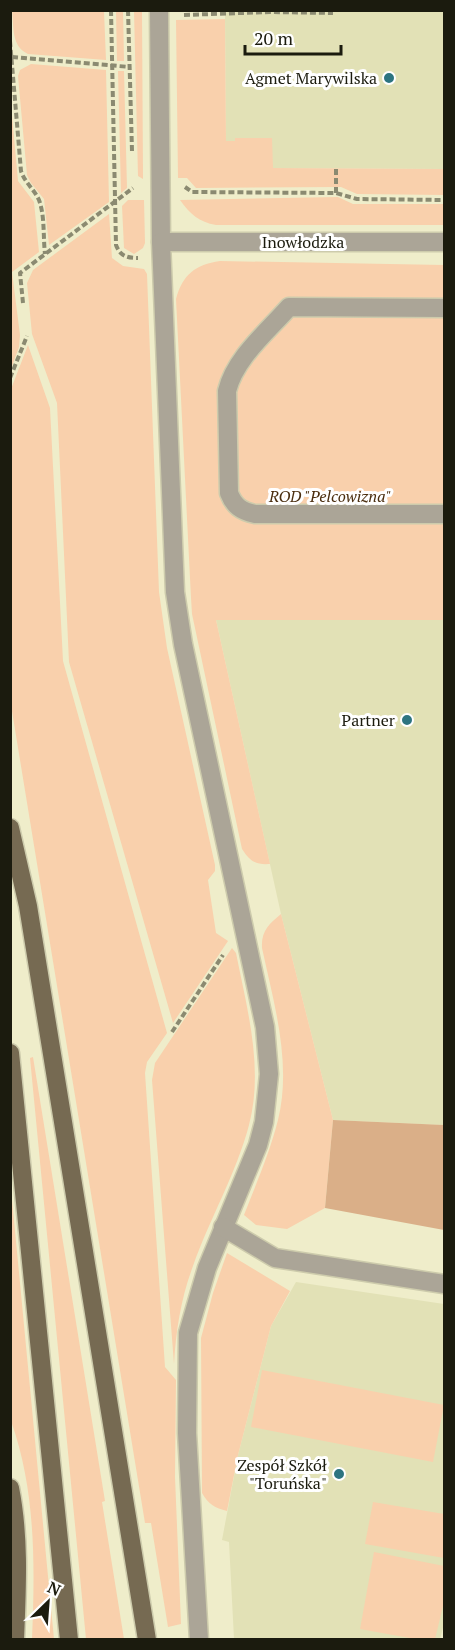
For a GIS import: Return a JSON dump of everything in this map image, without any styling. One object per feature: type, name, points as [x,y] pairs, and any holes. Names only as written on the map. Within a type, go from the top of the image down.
[{"type":"main road","points":[[10,828],[28,906],[147,1640]]},
{"type":"main road","points":[[10,1053],[69,1640]]},
{"type":"main road","points":[[10,1488],[18,1560],[15,1640]]},
{"type":"street","points":[[159,13],[161,250],[175,592],[183,644],[265,1027],[268,1062],[267,1098],[258,1144],[223,1227],[198,1296],[188,1333],[187,1433],[199,1640]]},
{"type":"street","name":"Inowłodzka","points":[[161,250],[444,242]]},
{"type":"street","points":[[444,308],[289,307],[238,365],[226,390],[229,493],[236,506],[244,512],[255,514],[444,514]]},
{"type":"street","points":[[223,1227],[275,1258],[444,1284]]},
{"type":"path","points":[[111,10],[116,246],[125,257],[135,258],[161,250]]},
{"type":"path","points":[[128,10],[132,156]]},
{"type":"path","points":[[159,13],[333,13]]},
{"type":"path","points":[[10,41],[21,171],[27,185],[39,200],[45,255]]},
{"type":"path","points":[[12,57],[129,67]]},
{"type":"path","points":[[336,168],[336,193]]},
{"type":"path","points":[[133,178],[134,190]]},
{"type":"path","points":[[23,303],[20,273],[134,190],[186,187],[192,192],[336,193],[357,199],[444,200]]},
{"type":"path","points":[[10,378],[27,336]]},
{"type":"path","points":[[172,1032],[243,926]]},
{"type":"shaded area","points":[[225,10],[444,11],[444,169],[236,168],[226,141]]},
{"type":"shaded area","points":[[216,620],[444,620],[444,1125],[333,1120],[281,914]]},
{"type":"shaded area","points":[[333,1120],[444,1125],[444,1230],[325,1208]]},
{"type":"shaded area","name":"Zespół Szkół \"Toruńska\"","points":[[296,1282],[444,1304],[444,1624],[440,1639],[234,1639],[229,1542],[222,1540],[238,1455],[271,1326]]},
{"type":"green space","points":[[12,11],[104,11],[106,60],[28,54],[16,41]]},
{"type":"green space","points":[[116,11],[123,11],[124,61],[117,61]]},
{"type":"green space","points":[[134,11],[142,11],[143,179],[138,176]]},
{"type":"green space","points":[[225,19],[226,141],[235,141],[235,138],[272,138],[273,168],[444,169],[444,195],[357,194],[341,187],[196,188],[187,178],[178,178],[176,20]]},
{"type":"green space","points":[[31,64],[106,70],[109,202],[49,245],[44,199],[27,175],[18,76],[20,70]]},
{"type":"green space","points":[[118,71],[124,71],[127,188],[121,193]]},
{"type":"green space","points":[[11,104],[18,181],[34,202],[39,252],[12,272],[20,335],[19,347],[11,369]]},
{"type":"green space","points":[[338,197],[353,204],[444,204],[444,225],[216,225],[195,217],[180,200]]},
{"type":"green space","points":[[128,200],[144,200],[145,243],[143,248],[134,254],[124,248],[122,206]]},
{"type":"green space","points":[[109,214],[112,258],[123,266],[144,269],[147,274],[159,592],[167,648],[215,865],[215,871],[208,880],[216,933],[228,941],[173,1023],[69,662],[57,403],[32,334],[27,283],[33,270]]},
{"type":"green space","name":"ROD \"Pelcowizna\"","points":[[220,261],[444,265],[444,620],[216,620],[270,864],[253,861],[242,849],[192,614],[176,299],[182,283],[191,272],[204,265]]},
{"type":"green space","points":[[28,345],[50,408],[63,661],[167,1033],[147,1062],[145,1073],[165,1367],[176,1380],[175,1477],[181,1624],[168,1627],[151,1523],[145,1523],[11,705],[11,389]]},
{"type":"green space","points":[[281,914],[333,1120],[325,1208],[287,1229],[256,1225],[244,1215],[271,1144],[282,1099],[280,1034],[262,948],[267,928]]},
{"type":"green space","points":[[232,948],[236,953],[252,1039],[255,1082],[253,1104],[244,1143],[185,1290],[174,1364],[152,1080],[155,1063]]},
{"type":"green space","points":[[33,1057],[105,1501],[102,1502],[124,1639],[86,1639],[30,1058]]},
{"type":"green space","points":[[10,1189],[54,1639],[32,1639],[34,1584],[32,1529],[25,1474],[11,1421]]},
{"type":"green space","points":[[227,1253],[290,1291],[271,1326],[238,1455],[227,1511],[212,1505],[202,1493],[201,1338]]},
{"type":"green space","points":[[262,1370],[444,1405],[433,1462],[251,1427]]},
{"type":"green space","points":[[373,1502],[444,1514],[444,1558],[365,1544]]},
{"type":"green space","points":[[374,1552],[444,1566],[444,1602],[435,1639],[415,1639],[360,1629]]},
{"type":"place","name":"Agmet Marywilska","points":[[389,78]]},
{"type":"place","name":"Partner","points":[[407,720]]},
{"type":"place","name":"Zespół Szkół \"Toruńska\"","points":[[339,1474]]}]
